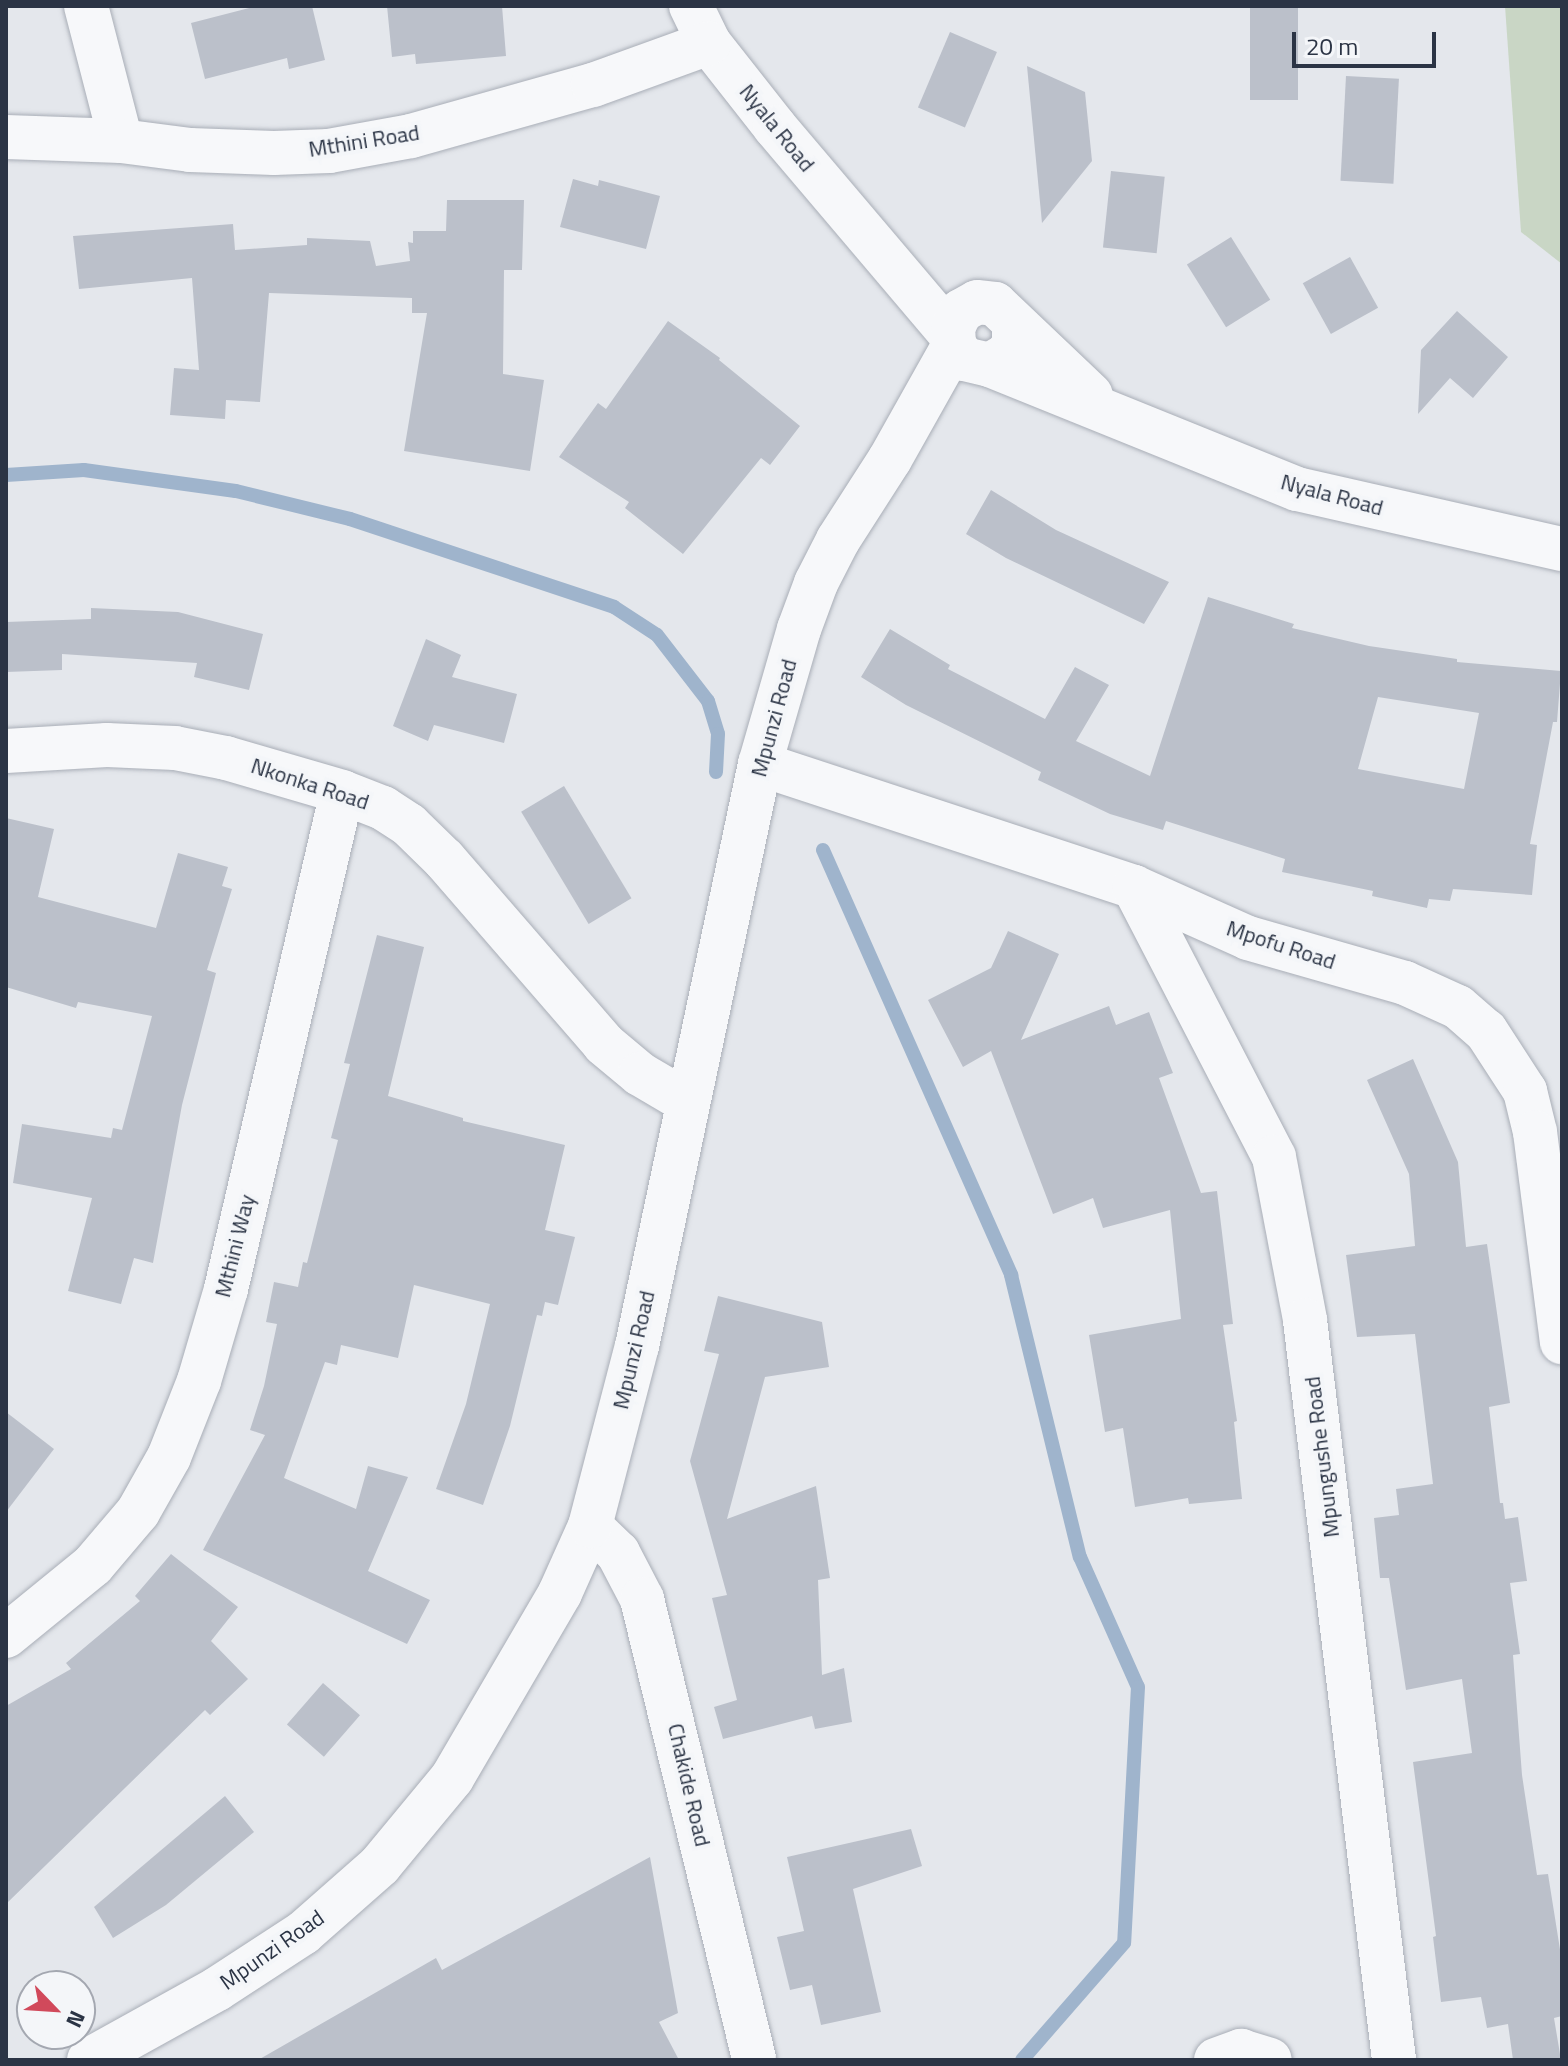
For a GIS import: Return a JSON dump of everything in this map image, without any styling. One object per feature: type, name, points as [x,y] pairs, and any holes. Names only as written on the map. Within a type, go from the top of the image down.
[{"type":"street","points":[[86,6],[121,141]]},
{"type":"street","name":"Mthini Road","points":[[6,137],[121,141],[218,151],[329,151],[411,136],[593,85],[700,24]]},
{"type":"street","name":"Nyala Road","points":[[700,24],[775,127],[874,241],[971,343],[1180,445],[1297,489],[1562,549]]},
{"type":"street","name":"Nyala Road","points":[[1014,326],[1111,413]]},
{"type":"street","name":"Mpunzi Road","points":[[89,2060],[217,1989],[303,1933],[380,1865],[452,1778],[560,1593],[590,1526],[637,1346],[686,1101],[760,764],[816,583],[862,498],[971,343],[1008,354],[1014,343],[1014,326]]},
{"type":"street","name":"Nkonka Road","points":[[6,751],[107,745],[175,748],[226,758],[342,792],[383,808],[409,825],[444,859],[604,1044],[640,1074],[686,1101]]},
{"type":"street","name":"Mpofu Road","points":[[760,764],[1134,887],[1248,938],[1405,983],[1458,1007],[1486,1031],[1525,1091],[1535,1132],[1562,1342]]},
{"type":"street","name":"Mthini Way","points":[[6,1636],[93,1565],[138,1512],[169,1457],[226,1289],[342,792]]},
{"type":"street","name":"Mpungushe Road","points":[[1134,887],[1274,1157],[1305,1320],[1394,2060]]},
{"type":"street","name":"Chakide Road","points":[[590,1526],[618,1553],[631,1573],[645,1610],[754,2060]]},
{"type":"street","points":[[1216,2060],[1241,2051],[1270,2060]]},
{"type":"green space","points":[[1505,6],[1562,6],[1562,264],[1521,232]]},
{"type":"building","points":[[257,6],[312,6],[325,60],[289,69],[287,58],[205,79],[191,23]]},
{"type":"building","points":[[387,6],[502,6],[506,56],[416,64],[415,54],[392,57]]},
{"type":"building","points":[[1250,6],[1298,6],[1298,100],[1250,100]]},
{"type":"building","points":[[950,32],[997,52],[965,127],[918,107]]},
{"type":"building","points":[[1027,66],[1085,92],[1092,161],[1042,223]]},
{"type":"building","points":[[1346,76],[1399,79],[1393,184],[1341,181]]},
{"type":"building","points":[[1111,171],[1165,177],[1157,253],[1103,248]]},
{"type":"building","points":[[573,179],[598,186],[599,180],[660,196],[646,249],[560,227]]},
{"type":"building","points":[[447,200],[524,200],[522,270],[504,270],[503,374],[544,380],[530,471],[404,451],[427,313],[412,313],[412,298],[269,293],[260,402],[226,400],[225,419],[170,415],[174,368],[199,370],[192,278],[79,289],[73,236],[233,224],[235,250],[307,245],[307,238],[370,241],[376,266],[410,261],[408,242],[413,243],[413,231],[446,231]]},
{"type":"building","points":[[1231,237],[1270,300],[1226,327],[1187,265]]},
{"type":"building","points":[[1350,257],[1378,308],[1331,334],[1303,283]]},
{"type":"building","points":[[1457,311],[1508,357],[1473,398],[1450,378],[1418,414],[1421,350]]},
{"type":"building","points":[[668,321],[720,358],[800,426],[770,465],[761,458],[683,554],[625,508],[629,502],[559,457],[598,403],[606,409]]},
{"type":"building","points":[[991,490],[1056,530],[1169,582],[1144,624],[1006,558],[966,534]]},
{"type":"building","points":[[1208,597],[1294,624],[1292,628],[1369,646],[1457,659],[1457,662],[1561,671],[1557,722],[1553,722],[1530,844],[1537,845],[1532,895],[1453,889],[1450,901],[1429,899],[1427,908],[1372,896],[1373,891],[1282,872],[1285,859],[1166,821],[1163,830],[1110,814],[1038,780],[1041,772],[906,705],[861,677],[890,629],[950,665],[948,669],[1045,719],[1075,667],[1109,685],[1076,741],[1150,776]],"holes":[[[1378,697],[1479,713],[1464,789],[1358,769]]]},
{"type":"building","points":[[91,608],[178,612],[263,634],[249,690],[194,677],[197,663],[62,654],[62,670],[6,672],[6,622],[91,619]]},
{"type":"building","points":[[426,639],[461,655],[452,677],[517,694],[504,743],[434,725],[428,741],[393,726]]},
{"type":"building","points":[[564,786],[631,898],[589,924],[521,812]]},
{"type":"building","points":[[6,818],[54,829],[38,897],[156,928],[178,853],[228,867],[222,886],[232,889],[207,970],[216,973],[182,1105],[153,1263],[134,1258],[121,1304],[68,1291],[92,1198],[13,1183],[22,1124],[111,1138],[113,1128],[122,1130],[152,1016],[78,1002],[76,1008],[6,987]]},
{"type":"building","points":[[1008,931],[1059,954],[1021,1040],[1109,1006],[1116,1025],[1149,1012],[1173,1073],[1159,1078],[1201,1193],[1217,1191],[1233,1324],[1223,1325],[1237,1421],[1234,1422],[1242,1499],[1189,1504],[1188,1498],[1135,1507],[1123,1428],[1105,1432],[1089,1335],[1181,1319],[1170,1210],[1103,1228],[1093,1198],[1053,1214],[991,1051],[963,1067],[928,1000],[991,968]]},
{"type":"building","points":[[377,935],[424,947],[388,1096],[463,1118],[463,1121],[565,1145],[545,1230],[575,1237],[558,1305],[545,1302],[542,1316],[537,1315],[510,1426],[483,1505],[436,1489],[466,1404],[490,1304],[414,1285],[398,1358],[341,1345],[337,1365],[325,1362],[284,1478],[356,1509],[368,1466],[408,1477],[368,1571],[430,1600],[407,1644],[203,1550],[265,1435],[250,1430],[264,1386],[277,1324],[266,1322],[274,1282],[298,1287],[303,1262],[307,1263],[338,1140],[331,1138],[350,1064],[344,1063]]},
{"type":"building","points":[[1413,1059],[1458,1162],[1466,1247],[1487,1244],[1510,1403],[1489,1407],[1500,1503],[1503,1503],[1505,1519],[1518,1517],[1527,1581],[1510,1583],[1520,1654],[1513,1655],[1522,1775],[1537,1875],[1548,1874],[1562,1962],[1562,2016],[1554,2018],[1561,2060],[1513,2060],[1508,2024],[1487,2028],[1481,1997],[1441,2002],[1433,1937],[1436,1936],[1413,1762],[1472,1753],[1462,1679],[1406,1690],[1389,1578],[1380,1578],[1374,1518],[1399,1515],[1396,1489],[1433,1484],[1415,1334],[1357,1337],[1346,1255],[1415,1246],[1409,1174],[1367,1080]]},
{"type":"building","points":[[718,1296],[822,1322],[829,1367],[765,1377],[727,1519],[816,1486],[830,1578],[818,1580],[822,1675],[844,1668],[852,1722],[815,1729],[812,1716],[723,1739],[714,1707],[737,1700],[712,1598],[727,1595],[690,1461],[719,1354],[704,1351]]},
{"type":"building","points":[[6,1412],[54,1449],[6,1512]]},
{"type":"building","points":[[171,1554],[238,1607],[211,1641],[248,1679],[210,1715],[205,1710],[6,1904],[6,1706],[71,1669],[66,1663],[140,1601],[135,1596]]},
{"type":"building","points":[[323,1683],[360,1715],[324,1757],[287,1725]]},
{"type":"building","points":[[225,1796],[254,1832],[166,1905],[113,1938],[94,1907]]},
{"type":"building","points":[[911,1829],[922,1866],[853,1889],[881,2012],[821,2025],[812,1985],[790,1990],[777,1937],[804,1931],[787,1857]]},
{"type":"building","points":[[650,1857],[678,2013],[659,2022],[679,2060],[258,2060],[436,1958],[442,1970]]},
{"type":"waterway","points":[[6,475],[84,470],[236,491],[350,519],[614,607],[657,635],[708,701],[718,734],[716,772]]},
{"type":"waterway","points":[[823,850],[1011,1275],[1080,1557],[1138,1687],[1124,1943],[1022,2060]]}]
